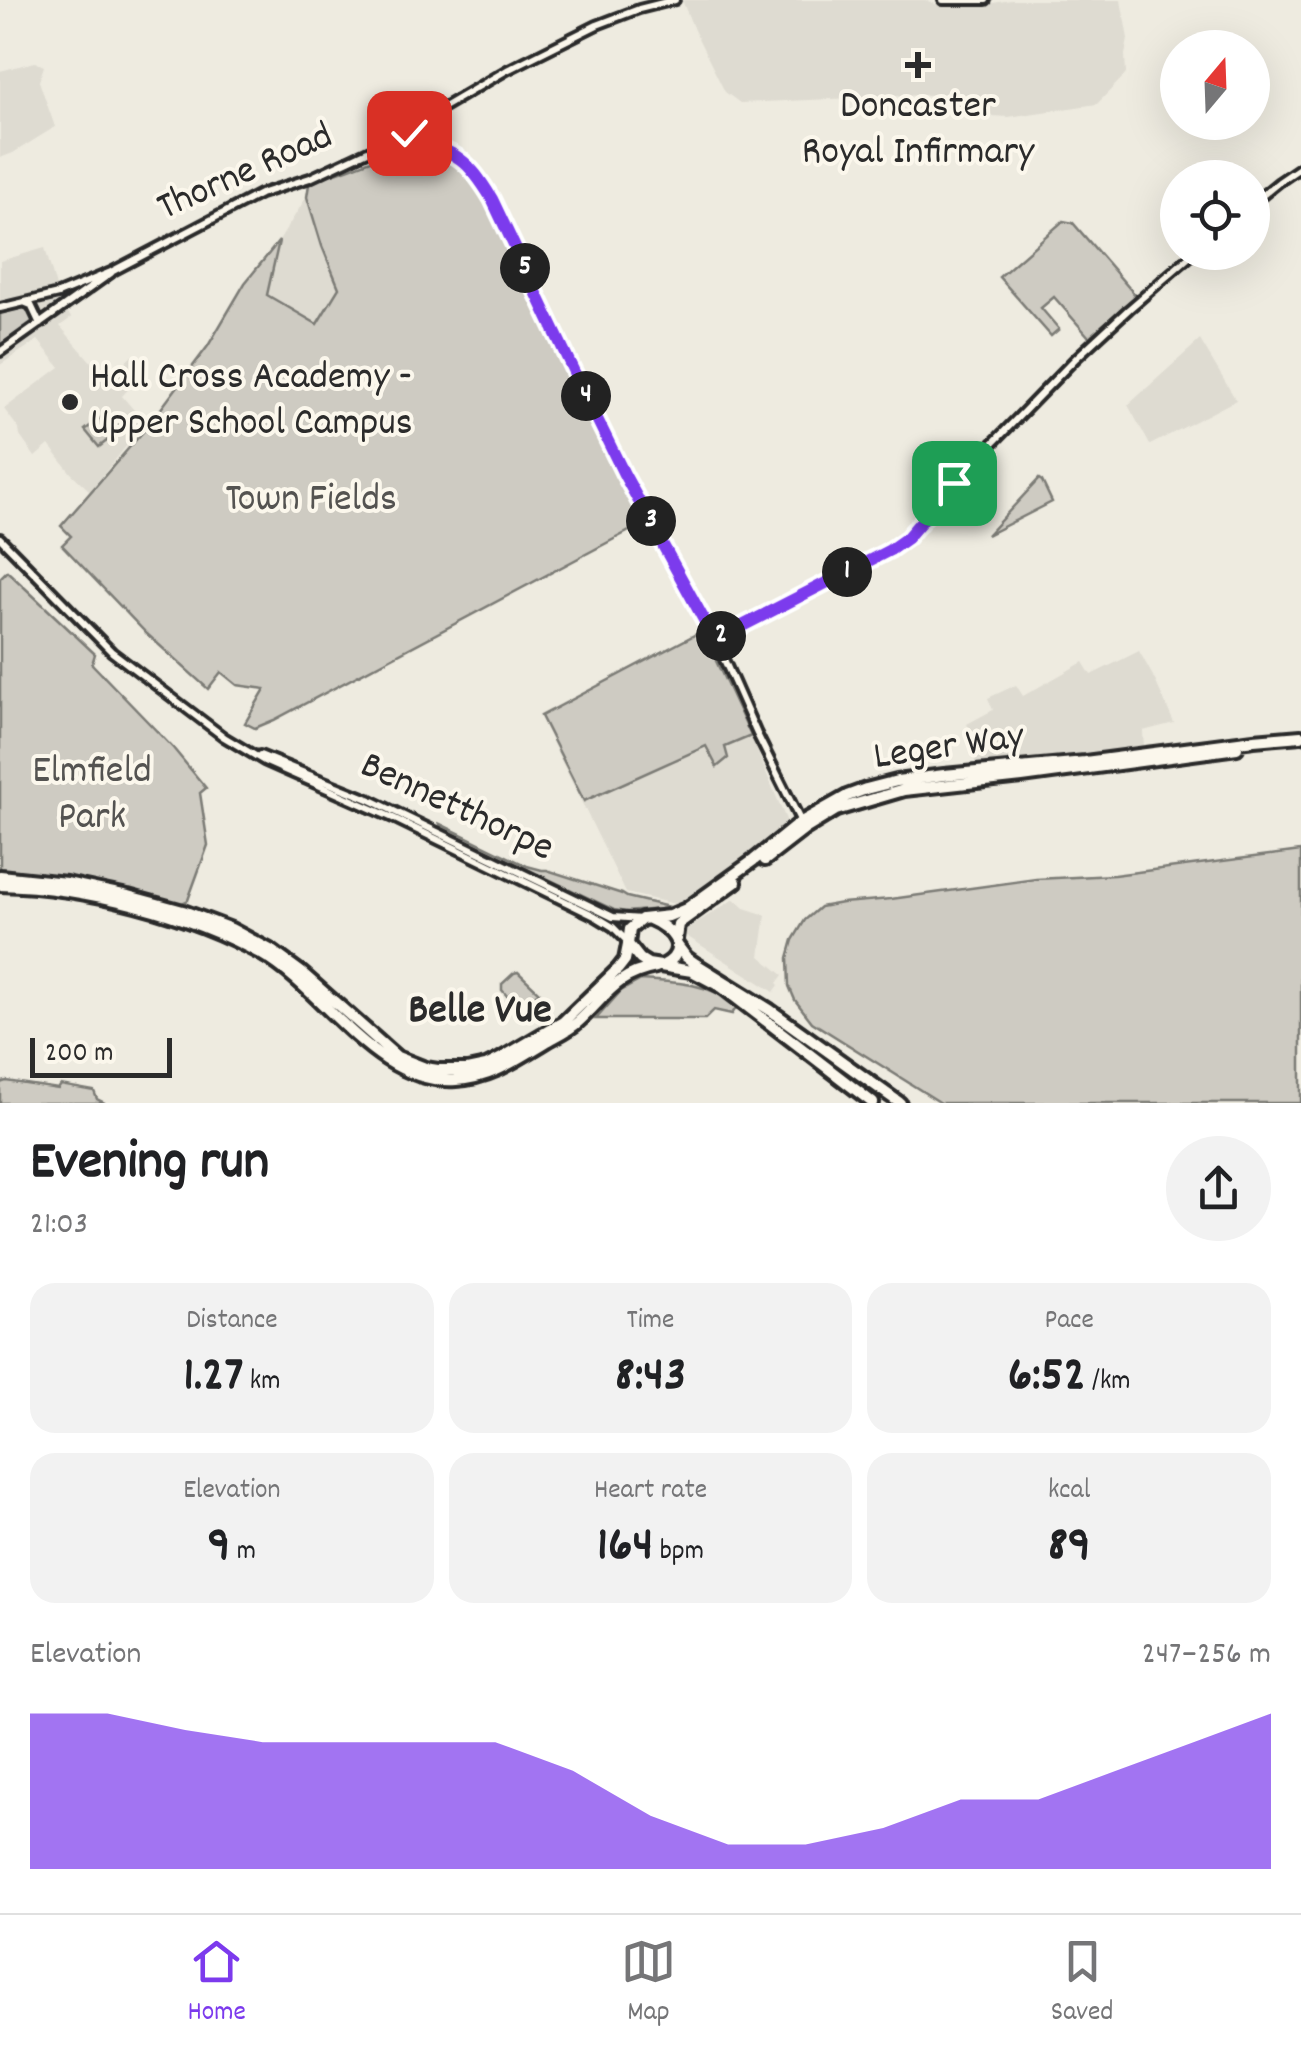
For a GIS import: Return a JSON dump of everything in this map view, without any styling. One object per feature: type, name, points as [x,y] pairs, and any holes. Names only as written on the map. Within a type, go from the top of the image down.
[{"type":"highway","name":"Leger Way","points":[[644,918],[686,910],[803,826],[836,810],[904,790],[1116,765],[1299,736]]},
{"type":"highway","name":"Leger Way","points":[[676,942],[678,924],[803,826]]},
{"type":"highway","points":[[0,876],[128,896],[231,929],[302,973],[398,1057],[438,1070],[486,1066],[563,1022],[618,969],[625,960],[630,929],[644,918],[664,926],[686,957],[770,1010],[900,1103]]},
{"type":"highway","points":[[0,886],[105,898],[220,934],[267,958],[391,1063],[439,1080],[478,1077],[505,1068],[573,1026],[628,974],[670,962],[676,942]]},
{"type":"highway","points":[[628,943],[640,959],[659,967],[692,971],[722,987],[873,1103]]},
{"type":"highway","points":[[628,974],[689,975],[722,987]]},
{"type":"street","name":"Thorne Road","points":[[0,308],[72,289],[112,272],[260,194],[328,170],[507,70],[598,25],[639,8],[675,0]]},
{"type":"street","points":[[943,0],[986,0]]},
{"type":"street","points":[[406,129],[413,140]]},
{"type":"street","points":[[394,136],[449,151],[477,174],[492,199],[624,474],[715,640],[803,826]]},
{"type":"street","points":[[1270,189],[1301,167]]},
{"type":"street","points":[[715,640],[907,538],[1076,358],[1174,270]]},
{"type":"street","name":"Thorne Road","points":[[0,352],[112,272]]},
{"type":"street","points":[[24,303],[31,305],[40,324]]},
{"type":"street","name":"Bennetthorpe","points":[[0,538],[112,652],[214,730],[264,761],[394,818],[595,916],[628,943]]},
{"type":"street","name":"Bennetthorpe","points":[[245,749],[371,800],[613,917],[644,918]]},
{"type":"shaded area","name":"Doncaster Royal Infirmary","points":[[682,0],[925,0],[969,7],[1011,0],[1121,0],[1128,39],[1126,74],[1097,104],[1008,117],[956,114],[947,94],[740,103],[725,92]]},
{"type":"shaded area","points":[[35,62],[44,66],[39,81],[55,127],[0,158],[0,71]]},
{"type":"shaded area","points":[[307,196],[339,288],[316,325],[266,295],[279,241]]},
{"type":"shaded area","name":"Hall Cross Academy - Upper School Campus","points":[[45,248],[58,294],[71,318],[60,326],[106,379],[132,356],[145,371],[122,396],[145,423],[90,491],[49,445],[35,457],[4,409],[60,367],[38,340],[0,365],[0,261]]},
{"type":"shaded area","points":[[1200,340],[1236,400],[1150,445],[1128,405]]},
{"type":"shaded area","points":[[702,630],[787,822],[743,861],[679,905],[626,893],[539,715]]},
{"type":"shaded area","points":[[1139,651],[1174,723],[1143,731],[1144,748],[1086,752],[976,769],[967,724],[993,710],[988,698],[1016,685],[1023,696],[1083,662],[1091,675]]},
{"type":"shaded area","points":[[734,899],[744,908],[766,915],[760,956],[783,975],[774,992],[685,935],[687,929]]},
{"type":"green space","name":"Town Fields","points":[[402,150],[442,157],[475,181],[552,324],[648,521],[255,728],[245,723],[265,689],[237,685],[221,672],[208,689],[147,634],[62,545],[71,536],[61,526],[148,426],[208,346],[245,283],[279,241],[267,295],[317,324],[339,288],[307,197],[310,178]]},
{"type":"green space","points":[[1063,221],[1073,223],[1136,296],[1089,337],[1054,297],[1041,308],[1059,329],[1051,336],[999,277]]},
{"type":"green space","points":[[24,308],[33,313],[33,321],[0,345],[0,313]]},
{"type":"green space","points":[[107,413],[121,430],[99,447],[85,430]]},
{"type":"green space","points":[[1039,479],[1052,502],[987,535]]},
{"type":"green space","name":"Elmfield Park","points":[[7,571],[95,654],[92,664],[206,788],[200,793],[208,845],[188,900],[180,904],[155,903],[0,873],[0,578]]},
{"type":"green space","points":[[702,631],[751,736],[725,747],[728,758],[717,767],[706,746],[584,801],[541,716]]},
{"type":"green space","points":[[440,824],[527,866],[673,908],[614,910],[442,829]]},
{"type":"green space","points":[[1301,851],[1301,1103],[941,1103],[812,1022],[789,986],[788,958],[793,940],[805,920],[820,907]]},
{"type":"green space","points":[[518,972],[539,992],[522,1011],[502,990],[502,984]]},
{"type":"green space","points":[[641,980],[703,988],[738,1005],[732,1014],[714,1010],[705,1019],[596,1019],[621,991]]},
{"type":"green space","points":[[0,1083],[94,1091],[97,1099],[105,1103],[0,1103]]},
{"type":"place","name":"Doncaster Royal Infirmary","points":[[918,65]]},
{"type":"place","name":"Hall Cross Academy - Upper School Campus","points":[[70,402]]},
{"type":"district","name":"Belle Vue","points":[[480,1013]]},
{"type":"route","points":[[409,133],[413,140],[456,154],[477,174],[624,474],[715,640],[890,550],[907,538],[954,483]]}]
